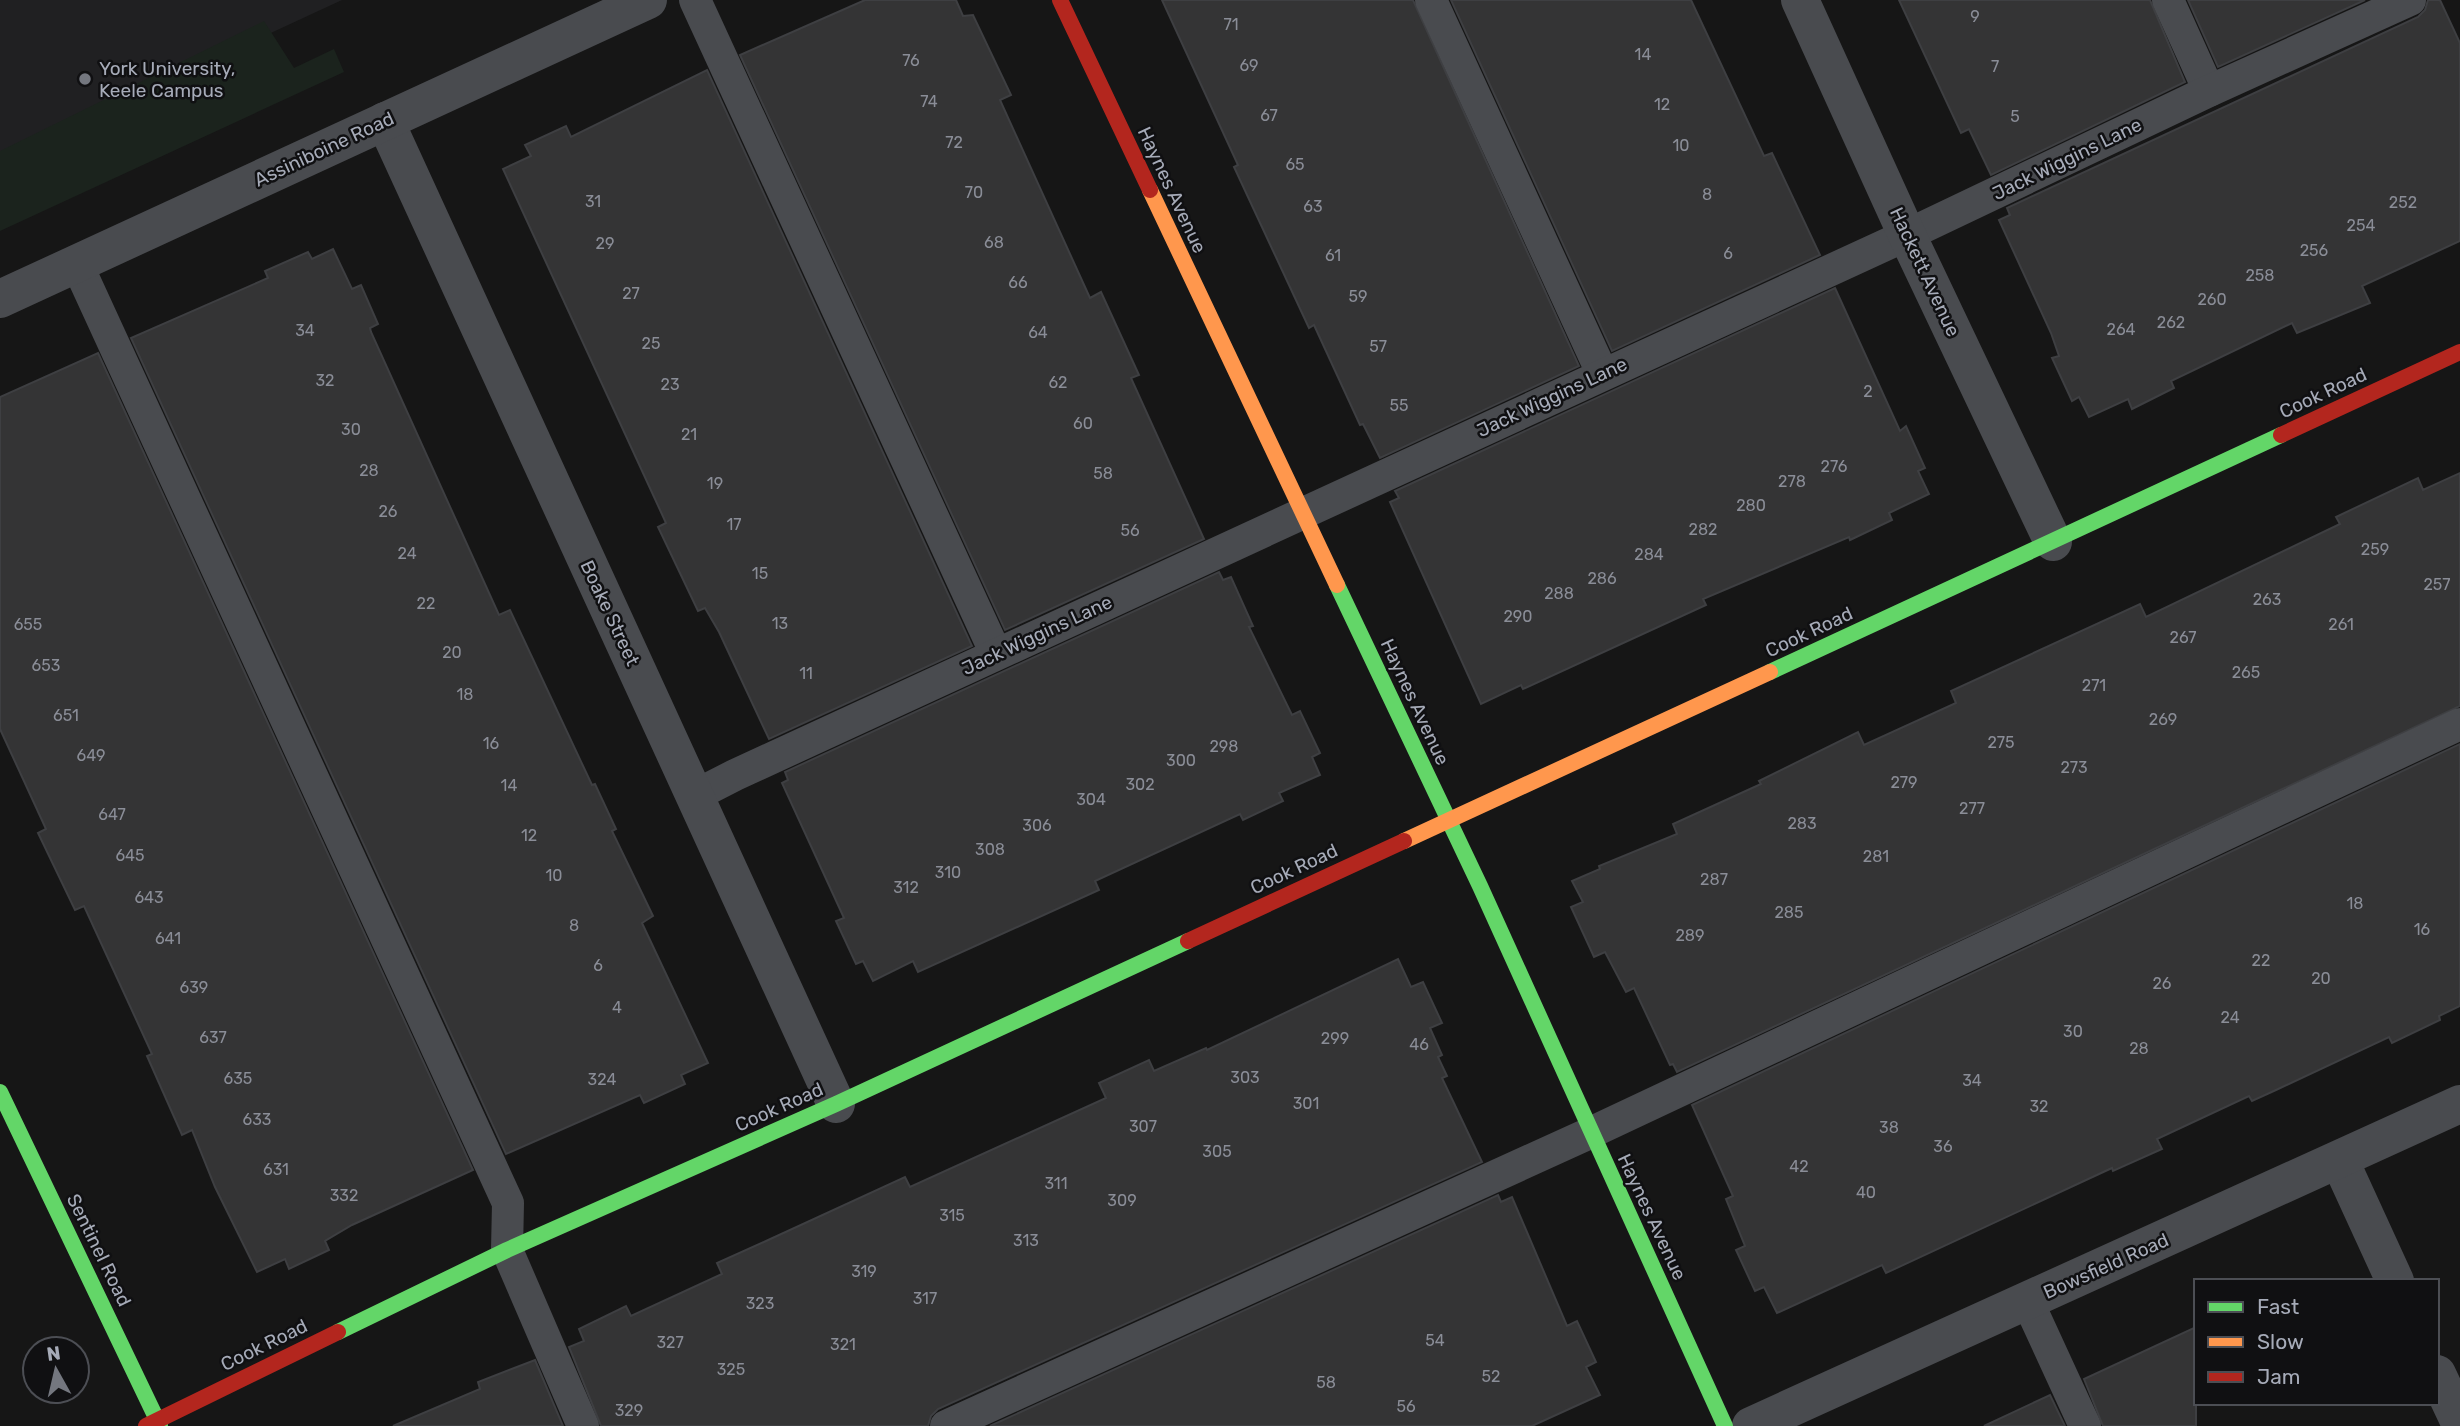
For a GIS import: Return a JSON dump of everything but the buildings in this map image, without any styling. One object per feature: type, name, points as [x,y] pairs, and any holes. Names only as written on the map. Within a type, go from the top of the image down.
[{"type":"street","name":"Assiniboine Road","points":[[0,299],[648,0]]},
{"type":"street","name":"Haynes Avenue","points":[[1059,0],[1448,821],[1725,1426]]},
{"type":"street","name":"Hackett Avenue","points":[[1800,0],[1907,236],[2053,542]]},
{"type":"street","name":"Boake Street","points":[[385,121],[836,1104]]},
{"type":"street","name":"Cook Road","points":[[154,1424],[507,1250],[836,1104],[2460,352]]},
{"type":"street","name":"Sentinel Road","points":[[0,1092],[154,1424]]},
{"type":"street","name":"Bowsfield Road","points":[[1751,1426],[2340,1161],[2460,1104]]},
{"type":"street","points":[[2340,1161],[2394,1279]]},
{"type":"street","points":[[2439,1378],[2460,1423]]},
{"type":"lane","points":[[695,0],[996,654]]},
{"type":"lane","points":[[1431,0],[1602,373]]},
{"type":"lane","points":[[2168,0],[2209,91]]},
{"type":"lane","name":"Jack Wiggins Lane","points":[[694,796],[1602,373],[1907,236],[2209,91],[2410,0]]},
{"type":"lane","points":[[77,264],[508,1203],[507,1250],[583,1426]]},
{"type":"lane","points":[[946,1426],[1590,1133],[2460,724]]},
{"type":"lane","points":[[2028,1302],[2085,1426]]},
{"type":"shaded area","name":"York University, Keele Campus","points":[[0,0],[342,0],[0,158]]},
{"type":"shaded area","points":[[264,21],[294,68],[334,49],[344,72],[0,231],[0,151]]},
{"type":"traffic: fast","points":[[1770,672],[2281,435]]},
{"type":"traffic: fast","points":[[1337,585],[1480,886],[1725,1426]]},
{"type":"traffic: fast","points":[[338,1332],[507,1250],[836,1104],[1188,941]]},
{"type":"traffic: fast","points":[[0,1092],[160,1426]]},
{"type":"traffic: slow","points":[[1150,190],[1337,585]]},
{"type":"traffic: slow","points":[[1404,841],[1770,672]]},
{"type":"traffic: jam","points":[[1060,0],[1150,190]]},
{"type":"traffic: jam","points":[[2281,435],[2460,352]]},
{"type":"traffic: jam","points":[[1188,941],[1404,841]]},
{"type":"traffic: jam","points":[[146,1426],[338,1332]]},
{"type":"place","name":"York University, Keele Campus","points":[[85,79]]}]
